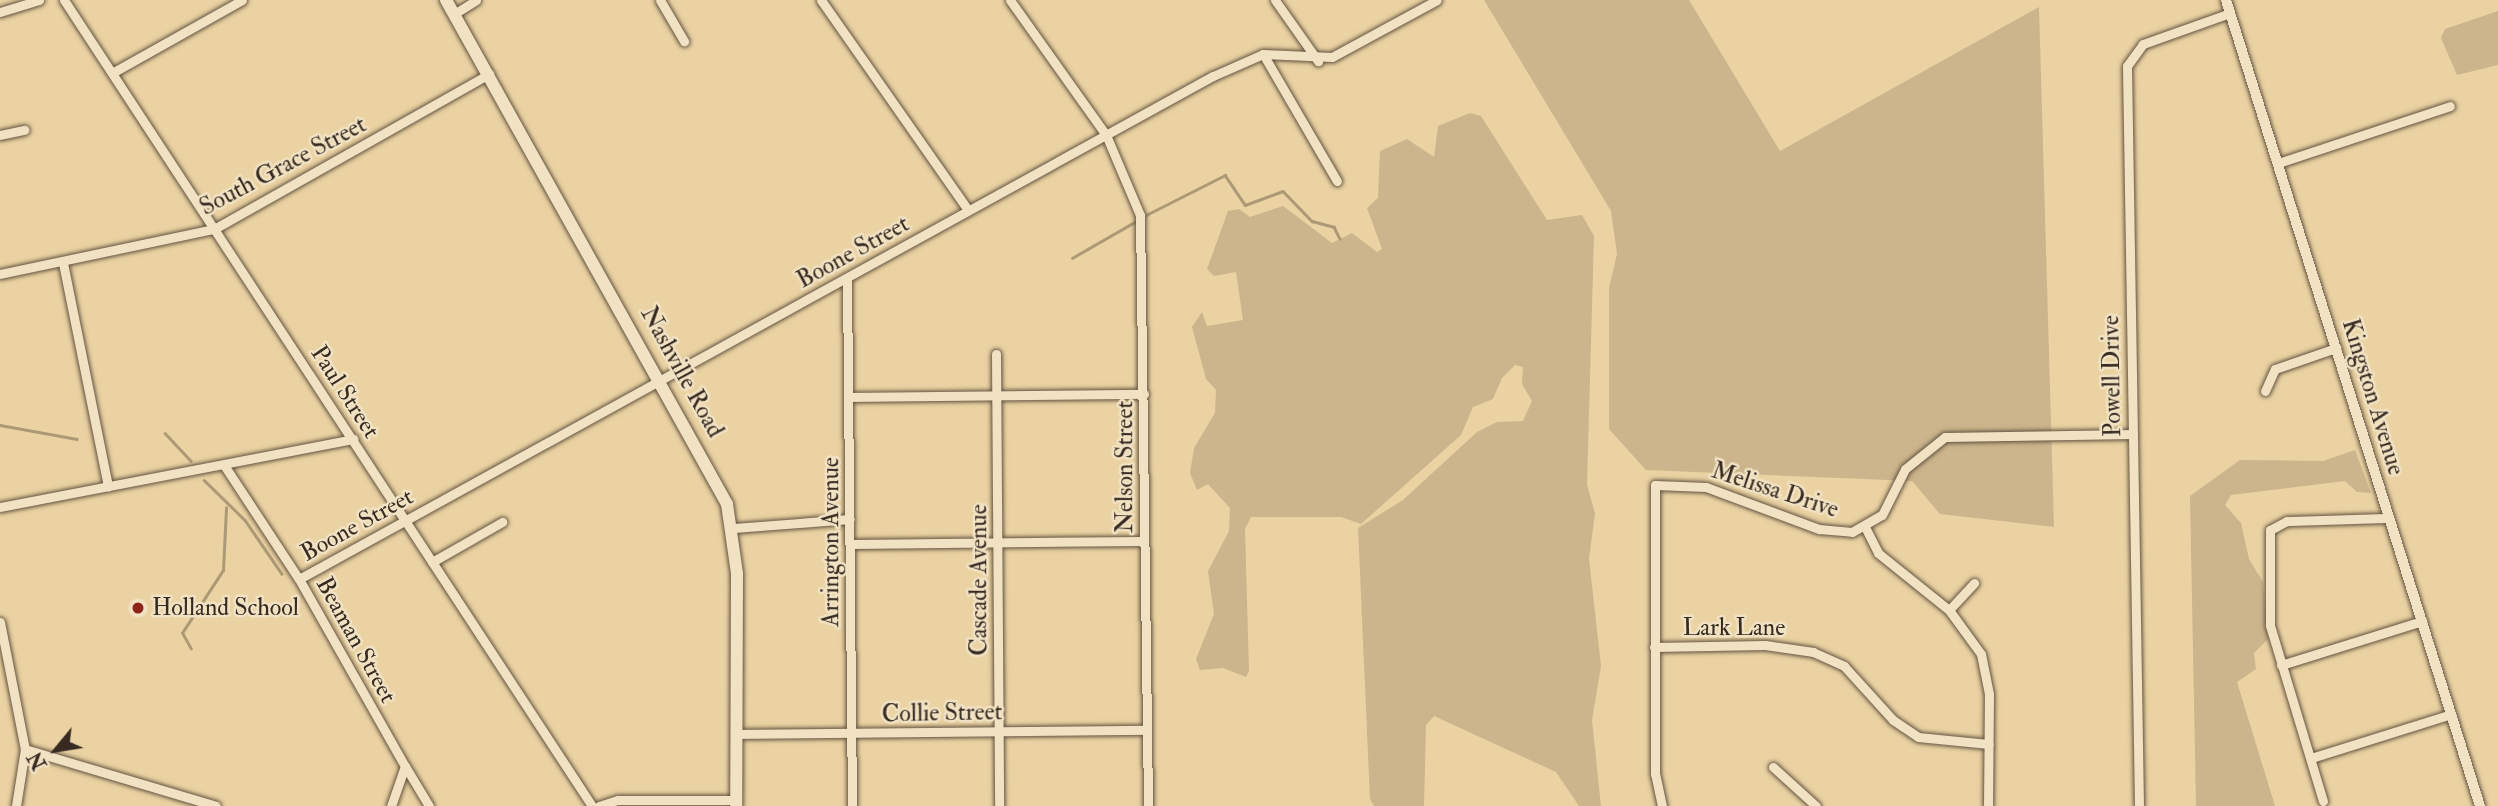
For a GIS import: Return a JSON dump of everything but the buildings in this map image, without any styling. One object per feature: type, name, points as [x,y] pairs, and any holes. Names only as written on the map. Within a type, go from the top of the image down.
[{"type":"main road","name":"Nashville Road","points":[[446,0],[717,479],[734,528],[736,803]]},
{"type":"street","points":[[0,12],[39,0]]},
{"type":"street","name":"Paul Street","points":[[64,0],[592,806]]},
{"type":"street","points":[[112,73],[242,0]]},
{"type":"street","points":[[454,14],[476,0]]},
{"type":"street","points":[[660,0],[684,41]]},
{"type":"street","points":[[821,0],[968,210]]},
{"type":"street","name":"Nelson Street","points":[[1010,0],[1106,135],[1142,226],[1147,806]]},
{"type":"street","points":[[1275,0],[1318,61]]},
{"type":"street","points":[[1263,54],[1318,61],[1437,0]]},
{"type":"street","name":"Kingston Avenue","points":[[2226,0],[2480,806]]},
{"type":"street","name":"Powell Drive","points":[[2139,806],[2127,66],[2143,44],[2230,13]]},
{"type":"street","points":[[1263,54],[1337,181]]},
{"type":"street","name":"Boone Street","points":[[299,579],[968,210],[1263,54]]},
{"type":"street","name":"South Grace Street","points":[[0,274],[63,263],[214,229],[489,74]]},
{"type":"street","points":[[2278,163],[2450,106]]},
{"type":"street","points":[[0,135],[24,130]]},
{"type":"street","points":[[63,263],[108,487]]},
{"type":"street","name":"Arrington Avenue","points":[[847,278],[852,806]]},
{"type":"street","points":[[2265,391],[2275,369],[2336,348]]},
{"type":"street","name":"Cascade Avenue","points":[[996,354],[999,806]]},
{"type":"street","points":[[850,397],[1144,394]]},
{"type":"street","name":"Melissa Drive","points":[[1654,647],[1655,485],[1706,487],[1819,529],[1865,527],[1892,503],[1917,456],[1945,437],[2133,434]]},
{"type":"street","points":[[0,507],[354,439]]},
{"type":"street","name":"Beaman Street","points":[[223,465],[299,579],[429,806]]},
{"type":"street","points":[[2323,801],[2281,665],[2269,602],[2272,525],[2389,518]]},
{"type":"street","points":[[734,528],[850,519]]},
{"type":"street","points":[[432,562],[502,522]]},
{"type":"street","points":[[1865,527],[1884,559],[1949,610],[1986,671],[1988,806]]},
{"type":"street","points":[[851,544],[1144,541]]},
{"type":"street","points":[[1949,610],[1974,583]]},
{"type":"street","points":[[2281,665],[2422,621]]},
{"type":"street","points":[[0,622],[25,749],[16,806]]},
{"type":"street","name":"Lark Lane","points":[[1654,647],[1780,646],[1813,652],[1858,678],[1906,731],[1936,742],[1989,744]]},
{"type":"street","points":[[1654,647],[1655,774],[1662,806]]},
{"type":"street","points":[[2311,758],[2451,714]]},
{"type":"street","name":"Collie Street","points":[[736,734],[1147,730]]},
{"type":"street","points":[[25,749],[216,806]]},
{"type":"street","points":[[391,806],[405,766]]},
{"type":"street","points":[[1773,767],[1816,806]]},
{"type":"street","points":[[598,806],[618,800],[736,803]]},
{"type":"shaded area","points":[[1484,0],[1689,0],[1780,151],[2039,7],[2054,527],[1940,514],[1912,481],[1646,470],[1609,429],[1609,288],[1617,254],[1611,211]]},
{"type":"shaded area","points":[[2498,11],[2498,65],[2457,75],[2441,38],[2445,29]]},
{"type":"shaded area","points":[[1470,113],[1481,116],[1547,220],[1582,215],[1594,236],[1587,485],[1595,513],[1589,559],[1601,666],[1592,720],[1601,806],[1579,806],[1556,772],[1434,716],[1426,725],[1424,806],[1374,806],[1370,799],[1358,528],[1403,500],[1477,432],[1497,422],[1523,421],[1532,401],[1522,384],[1523,367],[1515,365],[1502,378],[1493,399],[1473,407],[1461,435],[1361,524],[1341,517],[1251,517],[1245,529],[1249,671],[1246,677],[1223,668],[1200,670],[1196,659],[1214,614],[1208,571],[1229,531],[1230,508],[1208,484],[1197,490],[1190,473],[1194,448],[1215,413],[1216,390],[1206,379],[1192,327],[1202,312],[1207,326],[1243,320],[1236,272],[1214,276],[1207,269],[1228,211],[1239,209],[1250,217],[1283,206],[1332,243],[1352,233],[1377,252],[1382,249],[1367,208],[1378,198],[1380,151],[1407,139],[1434,157],[1438,126]]},
{"type":"shaded area","points":[[2355,450],[2371,493],[2357,492],[2345,481],[2231,495],[2225,505],[2241,523],[2249,559],[2263,582],[2268,639],[2254,653],[2256,669],[2237,682],[2275,806],[2196,806],[2190,496],[2240,460],[2323,461]]},
{"type":"waterway","points":[[1144,216],[1225,175],[1245,205],[1283,191],[1312,221],[1334,227],[1340,239]]},
{"type":"waterway","points":[[1072,258],[1138,220]]},
{"type":"waterway","points":[[0,425],[77,439]]},
{"type":"waterway","points":[[165,433],[191,461]]},
{"type":"waterway","points":[[204,480],[245,520],[282,574]]},
{"type":"waterway","points":[[191,649],[182,633],[223,570],[226,508]]},
{"type":"place","name":"Holland School","points":[[138,608]]}]
